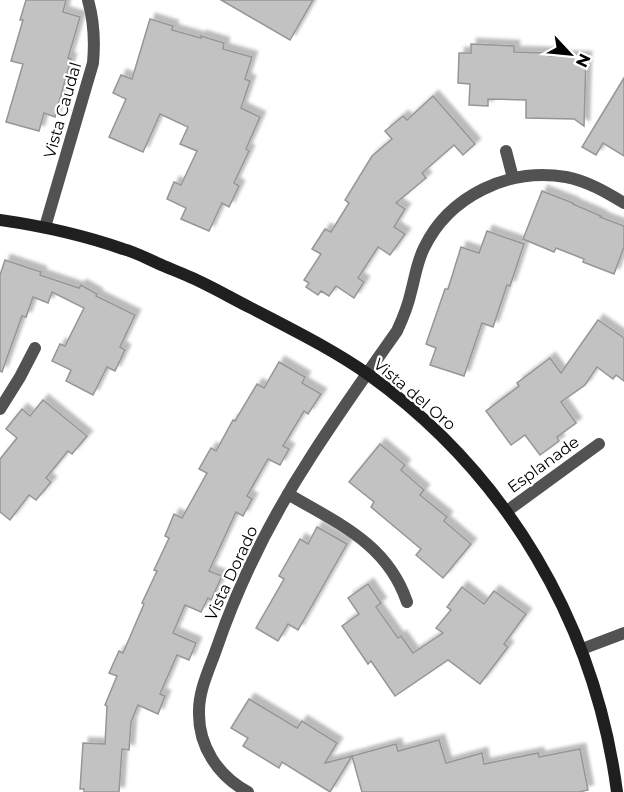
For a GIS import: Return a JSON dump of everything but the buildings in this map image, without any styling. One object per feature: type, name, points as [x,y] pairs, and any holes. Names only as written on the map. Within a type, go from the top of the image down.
[{"type":"street","name":"Vista Caudal","points":[[45,227],[93,63],[95,43],[93,16],[88,0]]},
{"type":"street","points":[[507,151],[513,178]]},
{"type":"street","name":"Vista Dorado","points":[[248,792],[236,786],[211,758],[201,731],[199,712],[201,693],[221,635],[261,544],[312,455],[397,331],[405,313],[417,266],[435,230],[453,209],[469,197],[493,184],[513,178],[539,175],[566,177],[592,185],[624,203]]},
{"type":"street","name":"Vista del Oro","points":[[0,220],[84,236],[126,249],[192,278],[317,342],[368,374],[419,414],[465,460],[507,511],[548,576],[582,649],[592,677],[607,733],[617,792]]},
{"type":"street","points":[[0,409],[35,348]]},
{"type":"street","name":"Esplanade","points":[[507,511],[599,444]]},
{"type":"street","points":[[288,494],[360,536],[387,564],[407,602]]},
{"type":"street","points":[[582,649],[624,633]]}]
